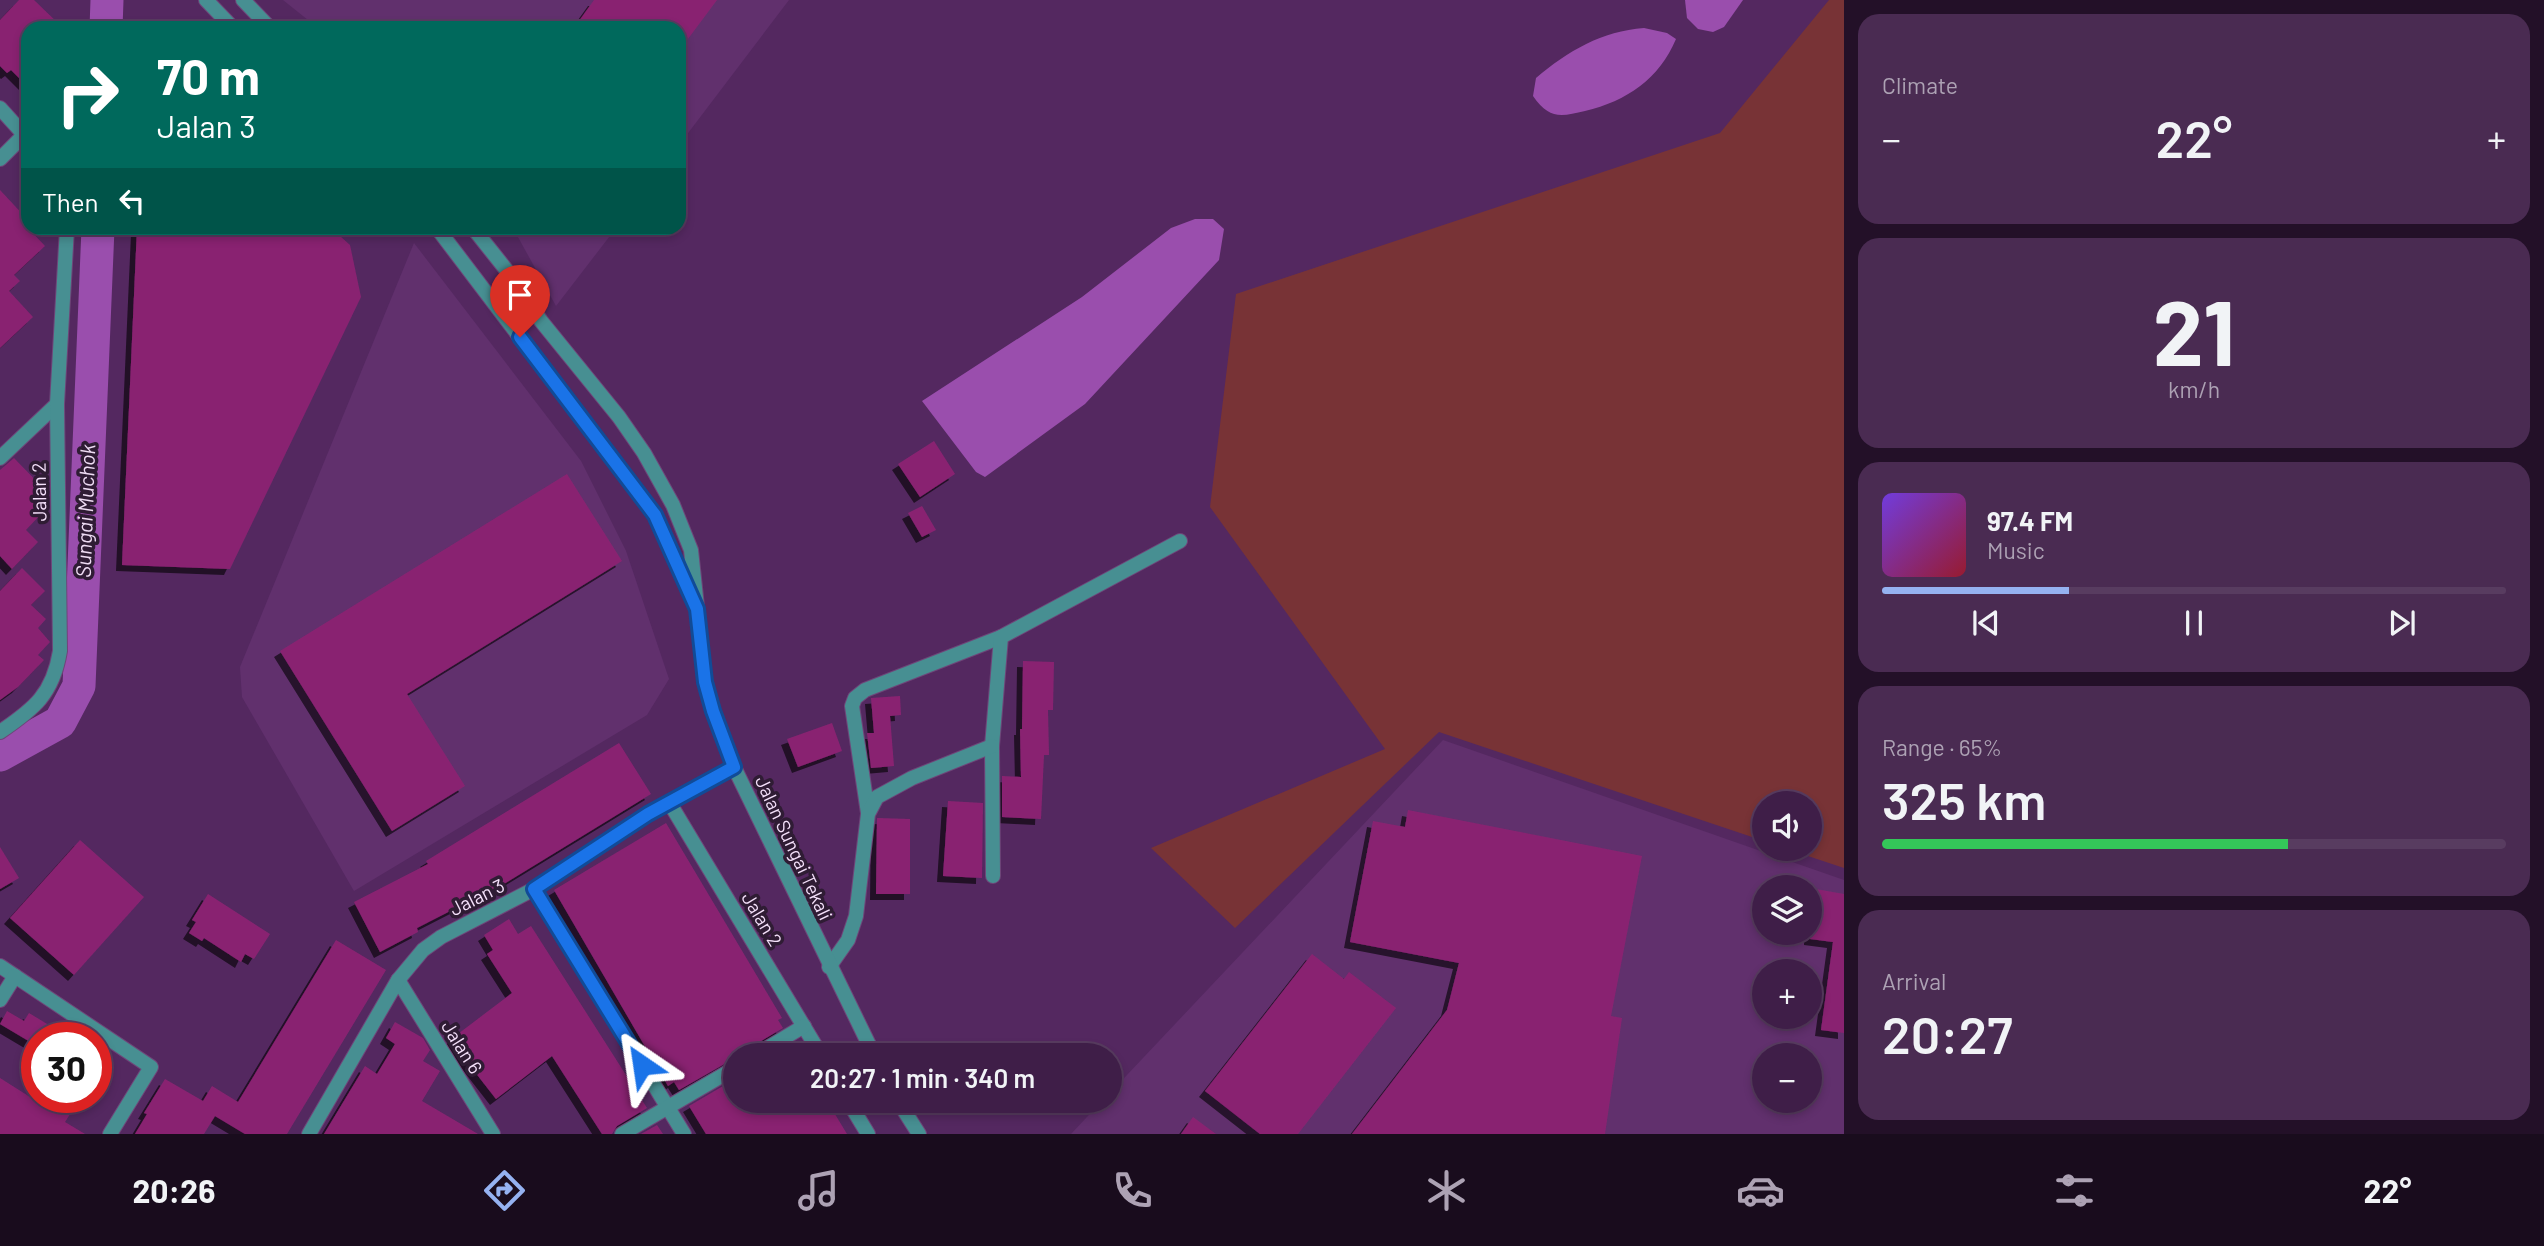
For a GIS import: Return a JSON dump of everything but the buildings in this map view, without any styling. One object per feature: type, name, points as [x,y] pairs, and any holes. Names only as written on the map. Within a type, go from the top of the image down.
[{"type":"street","points":[[206,0],[226,21]]},
{"type":"street","points":[[243,0],[263,21]]},
{"type":"street","points":[[0,108],[21,131]]},
{"type":"street","points":[[0,159],[21,141]]},
{"type":"street","name":"Jalan 2","points":[[0,732],[29,713],[44,697],[60,651],[57,404],[67,235]]},
{"type":"street","name":"Jalan Sungai Tekali","points":[[442,235],[655,515],[697,609]]},
{"type":"street","name":"Jalan Sungai Tekali","points":[[479,235],[512,276],[541,321],[619,417],[644,453],[673,505],[691,550],[705,682],[713,711],[734,767],[868,1043]]},
{"type":"street","points":[[0,458],[57,404]]},
{"type":"street","points":[[829,967],[848,940],[856,916],[868,814],[852,706],[855,698],[865,690],[1001,637],[1180,541]]},
{"type":"street","points":[[993,876],[992,746],[1001,637]]},
{"type":"street","points":[[868,814],[877,797],[889,788],[992,746]]},
{"type":"street","name":"Jalan 3","points":[[309,1134],[398,980],[423,950],[442,937],[534,889],[669,802],[734,767]]},
{"type":"street","name":"Jalan 2","points":[[669,802],[814,1043]]},
{"type":"street","points":[[534,889],[684,1134]]},
{"type":"street","points":[[0,966],[150,1067],[110,1134]]},
{"type":"street","points":[[0,1000],[15,976]]},
{"type":"street","name":"Jalan 6","points":[[398,980],[493,1134]]},
{"type":"street","points":[[776,1043],[804,1026]]},
{"type":"street","points":[[622,1134],[723,1075]]},
{"type":"street","points":[[855,1113],[868,1134]]},
{"type":"street","points":[[906,1113],[919,1134]]},
{"type":"shaded area","points":[[283,0],[789,0],[686,136],[686,21],[309,21]]},
{"type":"shaded area","points":[[1685,0],[1743,0],[1724,27],[1713,32],[1698,29],[1687,18]]},
{"type":"shaded area","points":[[1829,0],[1844,0],[1844,868],[1822,861],[1822,791],[1752,791],[1752,837],[1439,732],[1235,928],[1151,848],[1385,749],[1210,507],[1236,294],[1720,133]]},
{"type":"shaded area","points":[[1644,28],[1667,33],[1676,39],[1661,66],[1628,94],[1600,107],[1562,115],[1544,109],[1533,96],[1536,78],[1573,51],[1614,33]]},
{"type":"shaded area","points":[[1195,219],[1213,219],[1224,229],[1219,260],[1085,404],[985,477],[976,472],[922,401],[1082,297],[1171,228]]},
{"type":"shaded area","points":[[517,235],[611,235],[556,306]]},
{"type":"shaded area","points":[[414,243],[581,461],[626,551],[669,679],[647,715],[354,891],[242,697],[240,667]]},
{"type":"shaded area","points":[[1443,740],[1752,848],[1752,861],[1790,861],[1844,880],[1844,1134],[1071,1134],[1091,1113],[1122,1113],[1122,1080]]},
{"type":"waterway","name":"Sungai Muchok","points":[[106,21],[107,0]]},
{"type":"waterway","name":"Sungai Muchok","points":[[0,755],[60,722],[79,686],[98,235]]},
{"type":"route","points":[[520,337],[655,515],[697,609],[705,682],[734,767],[648,814],[534,889],[642,1065]]}]
